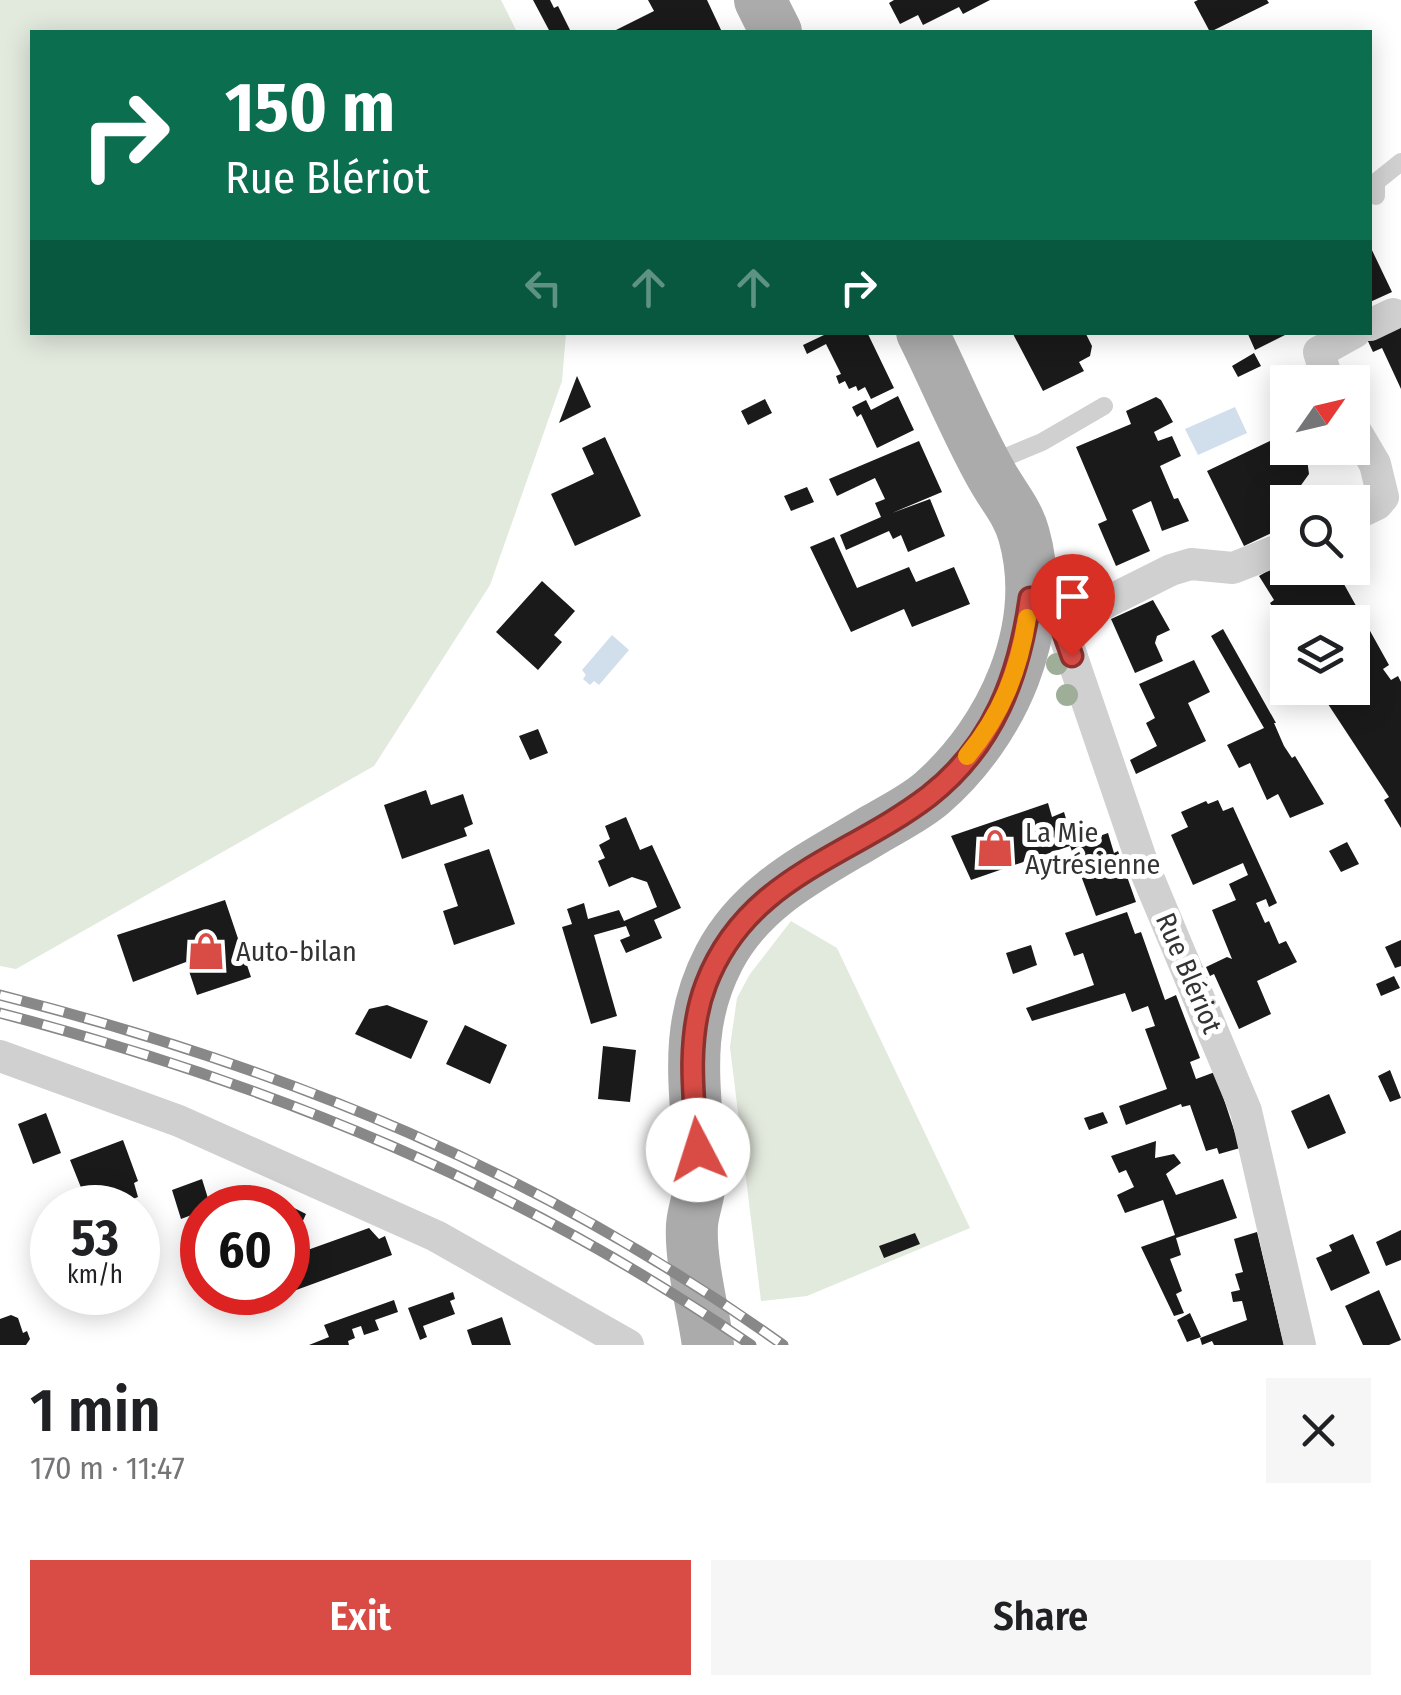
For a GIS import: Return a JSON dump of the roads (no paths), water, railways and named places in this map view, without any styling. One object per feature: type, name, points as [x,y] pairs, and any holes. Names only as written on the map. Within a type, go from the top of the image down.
[{"type":"main road","points":[[760,0],[775,30]]},
{"type":"main road","points":[[708,1345],[694,1242],[700,1184],[692,1083],[697,1019],[706,984],[722,953],[760,904],[781,885],[930,795],[956,769],[990,728],[1013,682],[1032,598],[994,517],[989,469],[923,335]]},
{"type":"street","points":[[1322,365],[1318,352],[1349,335]]},
{"type":"street","points":[[1370,456],[1383,498],[1370,506]]},
{"type":"street","points":[[1032,598],[1191,564],[1233,568],[1270,553]]},
{"type":"street","name":"Rue Blériot","points":[[1032,598],[1246,1111],[1300,1345]]},
{"type":"street","points":[[0,1056],[180,1121],[436,1236],[628,1345]]},
{"type":"lane","points":[[1376,196],[1376,182],[1401,162]]},
{"type":"lane","points":[[989,469],[1104,406]]},
{"type":"water","points":[[1235,407],[1247,433],[1198,455],[1185,429]]},
{"type":"water","points":[[612,635],[629,650],[599,685],[594,681],[590,685],[583,679],[586,675],[582,670]]},
{"type":"railway","points":[[0,995],[209,1056],[408,1132],[599,1228],[692,1283],[783,1345]]},
{"type":"railway","points":[[0,1013],[200,1073],[390,1146],[573,1235],[663,1287],[751,1345]]},
{"type":"place","name":"La Mie Aytrésienne","points":[[995,848]]},
{"type":"place","name":"Auto-bilan","points":[[206,951]]}]
